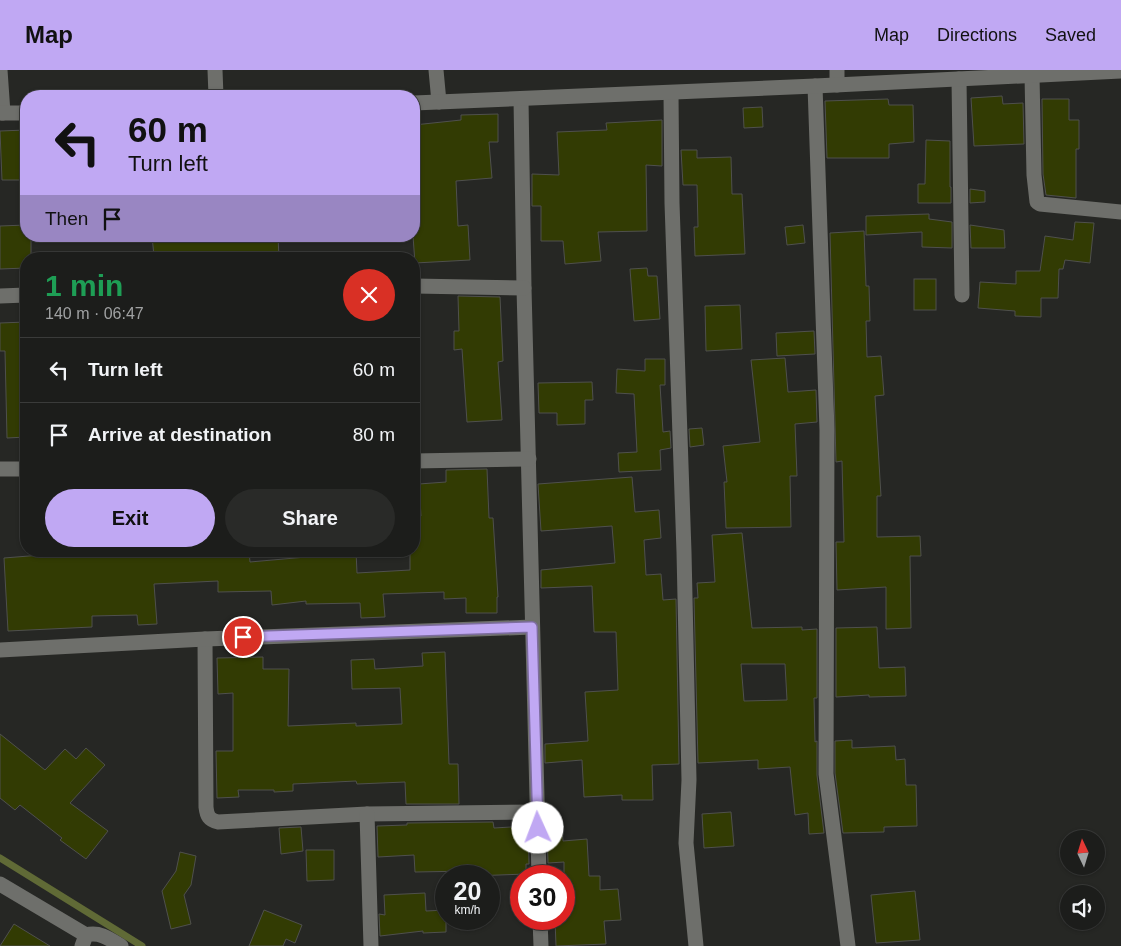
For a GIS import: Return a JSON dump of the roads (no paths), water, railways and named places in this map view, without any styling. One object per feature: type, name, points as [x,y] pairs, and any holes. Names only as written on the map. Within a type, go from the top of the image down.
[{"type":"street","points":[[0,70],[2,113],[20,113]]},
{"type":"street","points":[[215,70],[216,90]]},
{"type":"street","points":[[436,70],[439,102]]},
{"type":"street","points":[[837,70],[837,85]]},
{"type":"street","points":[[420,103],[959,80],[1121,71]]},
{"type":"street","points":[[1032,76],[1034,175],[1037,202],[1040,204],[1121,212]]},
{"type":"street","points":[[959,80],[962,294]]},
{"type":"street","points":[[815,86],[827,430],[826,774],[848,946]]},
{"type":"street","points":[[671,93],[672,203],[689,760],[686,843],[696,946]]},
{"type":"street","points":[[522,99],[524,288],[539,865]]},
{"type":"street","points":[[420,286],[524,288]]},
{"type":"street","points":[[0,296],[20,295]]},
{"type":"street","points":[[420,461],[529,459]]},
{"type":"street","points":[[0,469],[20,469]]},
{"type":"street","points":[[0,650],[205,639],[532,627]]},
{"type":"street","points":[[205,639],[206,808],[212,821],[367,814],[537,812]]},
{"type":"street","points":[[367,814],[371,946]]},
{"type":"street","points":[[0,884],[84,941],[98,934],[121,946]]},
{"type":"street","points":[[540,930],[541,946]]},
{"type":"waterway","points":[[0,858],[142,946]]}]
